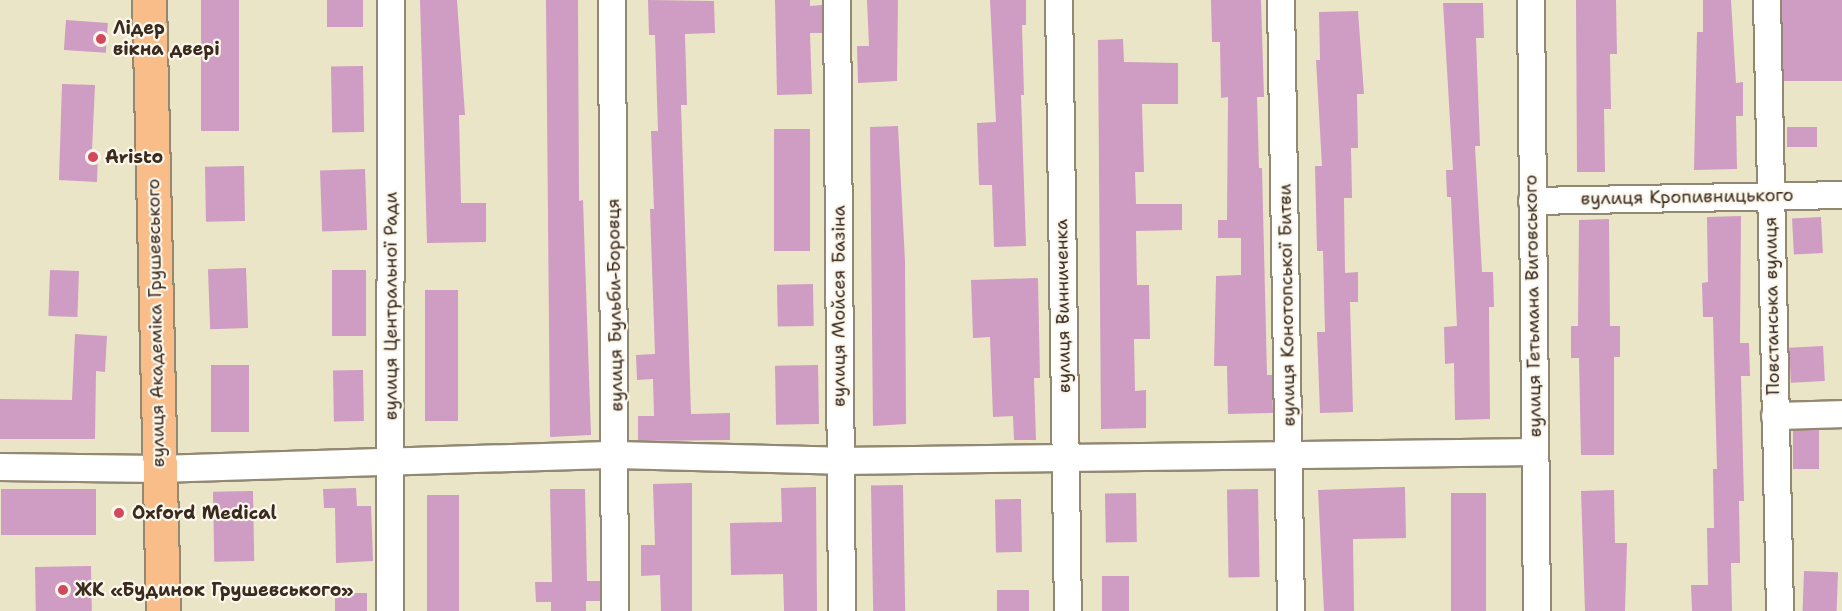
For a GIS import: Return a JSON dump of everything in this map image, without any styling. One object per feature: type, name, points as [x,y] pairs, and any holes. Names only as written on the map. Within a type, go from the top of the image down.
[{"type":"main road","name":"вулиця Академіка Грушевського","points":[[149,0],[163,611]]},
{"type":"street","name":"вулиця Центральної Ради","points":[[390,611],[391,0]]},
{"type":"street","name":"вулиця Бульби-Боровця","points":[[612,0],[615,611]]},
{"type":"street","name":"вулиця Мойсея Базіна","points":[[837,0],[842,611]]},
{"type":"street","name":"вулиця Винниченка","points":[[1059,0],[1068,611]]},
{"type":"street","name":"вулиця Конотопської Битви","points":[[1281,0],[1291,611]]},
{"type":"street","name":"вулиця Гетьмана Виговського","points":[[1531,0],[1537,611]]},
{"type":"street","name":"Повстанська вулиця","points":[[1767,0],[1780,611]]},
{"type":"street","name":"вулиця Кропивницького","points":[[1532,201],[1842,195]]},
{"type":"street","points":[[1775,416],[1842,414]]},
{"type":"street","points":[[0,467],[159,469],[392,464],[616,455],[840,461],[1535,452]]},
{"type":"building","points":[[201,0],[239,0],[239,131],[201,131]]},
{"type":"building","points":[[327,0],[363,0],[363,27],[327,27]]},
{"type":"building","points":[[420,0],[457,0],[465,115],[459,115],[461,203],[486,203],[486,242],[427,243]]},
{"type":"building","points":[[546,0],[578,0],[579,201],[583,200],[591,435],[550,437]]},
{"type":"building","points":[[648,0],[714,1],[715,33],[685,34],[687,105],[681,105],[691,414],[730,413],[730,440],[638,441],[638,416],[654,416],[653,379],[637,380],[636,355],[655,354],[650,209],[654,209],[651,131],[658,131],[655,35],[649,35]]},
{"type":"building","points":[[775,0],[810,0],[810,6],[822,5],[822,33],[810,33],[812,94],[777,95]]},
{"type":"building","points":[[867,0],[898,0],[897,81],[858,83],[857,46],[869,46]]},
{"type":"building","points":[[990,0],[1026,0],[1026,25],[1022,25],[1024,95],[1021,95],[1026,246],[994,247],[992,185],[979,185],[977,123],[996,122]]},
{"type":"building","points":[[1211,0],[1261,0],[1264,97],[1257,97],[1259,168],[1262,168],[1267,375],[1272,375],[1273,413],[1228,414],[1227,366],[1214,366],[1216,276],[1241,275],[1241,238],[1218,238],[1218,220],[1227,220],[1228,97],[1221,98],[1220,42],[1212,42]]},
{"type":"building","points":[[1576,0],[1616,0],[1617,54],[1610,54],[1611,109],[1604,109],[1605,172],[1577,172]]},
{"type":"building","points":[[1703,0],[1731,0],[1736,83],[1743,82],[1743,116],[1736,116],[1737,169],[1694,170],[1697,32],[1703,32]]},
{"type":"building","points":[[1782,0],[1842,0],[1842,81],[1782,81]]},
{"type":"building","points":[[1443,3],[1483,3],[1484,38],[1476,38],[1480,146],[1475,146],[1482,272],[1493,272],[1494,307],[1489,307],[1490,419],[1455,420],[1454,363],[1445,364],[1444,327],[1457,326],[1451,197],[1447,197],[1446,170],[1453,170]]},
{"type":"building","points":[[1358,11],[1364,94],[1357,94],[1358,148],[1351,148],[1352,198],[1344,198],[1345,273],[1358,272],[1358,302],[1350,302],[1353,412],[1320,413],[1317,332],[1325,332],[1323,251],[1317,251],[1315,166],[1322,166],[1316,60],[1320,60],[1319,12]]},
{"type":"building","points":[[66,20],[108,23],[106,53],[64,50]]},
{"type":"building","points":[[1123,39],[1124,62],[1178,63],[1178,104],[1142,104],[1144,172],[1135,172],[1136,204],[1182,204],[1182,230],[1136,231],[1137,285],[1149,285],[1150,339],[1134,339],[1135,391],[1146,390],[1146,428],[1101,429],[1098,40]]},
{"type":"building","points":[[363,66],[364,132],[332,133],[331,67]]},
{"type":"building","points":[[62,84],[95,85],[92,150],[98,150],[97,182],[59,180]]},
{"type":"building","points":[[898,126],[905,261],[906,424],[873,426],[870,127]]},
{"type":"building","points":[[1787,127],[1817,127],[1817,147],[1787,147]]},
{"type":"building","points":[[774,129],[810,129],[810,251],[774,251]]},
{"type":"building","points":[[244,166],[245,221],[206,222],[205,167]]},
{"type":"building","points":[[365,169],[367,230],[322,232],[320,171]]},
{"type":"building","points":[[1741,216],[1740,343],[1749,343],[1750,376],[1741,376],[1744,501],[1739,501],[1740,563],[1731,563],[1732,611],[1692,611],[1691,585],[1708,585],[1707,528],[1714,528],[1713,469],[1717,469],[1713,317],[1703,317],[1702,283],[1708,282],[1707,217]]},
{"type":"building","points":[[1821,217],[1823,253],[1794,254],[1792,219]]},
{"type":"building","points":[[1609,219],[1610,326],[1620,326],[1620,357],[1614,357],[1614,455],[1581,455],[1579,358],[1571,358],[1571,326],[1578,326],[1579,220]]},
{"type":"building","points":[[246,268],[248,328],[210,329],[208,269]]},
{"type":"building","points":[[50,270],[79,271],[77,317],[48,316]]},
{"type":"building","points":[[332,270],[366,270],[366,336],[332,336]]},
{"type":"building","points":[[1038,278],[1040,378],[1034,378],[1036,440],[1014,440],[1013,416],[993,417],[990,337],[973,338],[971,280]]},
{"type":"building","points":[[813,284],[814,326],[778,327],[777,285]]},
{"type":"building","points":[[425,290],[458,290],[458,421],[425,421]]},
{"type":"building","points":[[75,334],[107,336],[105,372],[96,371],[95,439],[0,439],[0,399],[72,400]]},
{"type":"building","points":[[1823,346],[1825,381],[1791,383],[1789,348]]},
{"type":"building","points":[[211,365],[249,365],[249,432],[211,432]]},
{"type":"building","points":[[818,365],[819,424],[776,425],[775,366]]},
{"type":"building","points":[[363,370],[364,421],[334,422],[333,371]]},
{"type":"building","points":[[1793,430],[1819,430],[1819,469],[1793,469]]},
{"type":"building","points":[[692,483],[692,611],[661,611],[660,575],[641,576],[641,545],[655,545],[653,484]]},
{"type":"building","points":[[903,485],[905,611],[873,611],[871,486]]},
{"type":"building","points":[[816,487],[817,611],[784,611],[783,574],[731,575],[730,523],[782,522],[781,488]]},
{"type":"building","points":[[1405,487],[1406,538],[1353,539],[1354,611],[1324,611],[1318,490]]},
{"type":"building","points":[[356,488],[357,506],[371,506],[373,561],[336,563],[335,508],[324,508],[323,489]]},
{"type":"building","points":[[1,489],[96,489],[96,535],[1,535]]},
{"type":"building","points":[[550,489],[585,489],[587,581],[600,581],[600,601],[586,601],[586,611],[551,611],[551,602],[536,602],[535,582],[552,582]]},
{"type":"building","points":[[1258,489],[1260,577],[1229,578],[1227,490]]},
{"type":"building","points":[[1614,490],[1615,543],[1627,543],[1625,611],[1585,611],[1581,491]]},
{"type":"building","points":[[253,491],[254,561],[214,562],[213,492]]},
{"type":"building","points":[[1136,493],[1137,542],[1106,543],[1105,494]]},
{"type":"building","points":[[1451,493],[1486,493],[1486,611],[1451,611]]},
{"type":"building","points":[[427,495],[459,495],[459,611],[427,611]]},
{"type":"building","points":[[995,499],[1021,499],[1022,552],[996,552]]},
{"type":"building","name":"ЖК «Будинок Грушевського»","points":[[91,566],[92,611],[36,611],[35,567]]},
{"type":"building","points":[[1804,571],[1838,572],[1837,611],[1803,611]]},
{"type":"building","points":[[1102,576],[1129,576],[1129,611],[1102,611]]},
{"type":"building","points":[[997,590],[1029,590],[1029,611],[997,611]]},
{"type":"building","points":[[335,593],[367,593],[367,611],[335,611]]},
{"type":"place","name":"Лідер вікна двері","points":[[101,39]]},
{"type":"place","name":"Aristo","points":[[93,157]]},
{"type":"place","name":"Oxford Medical","points":[[119,513]]},
{"type":"place","name":"ЖК «Будинок Грушевського»","points":[[63,590]]}]
